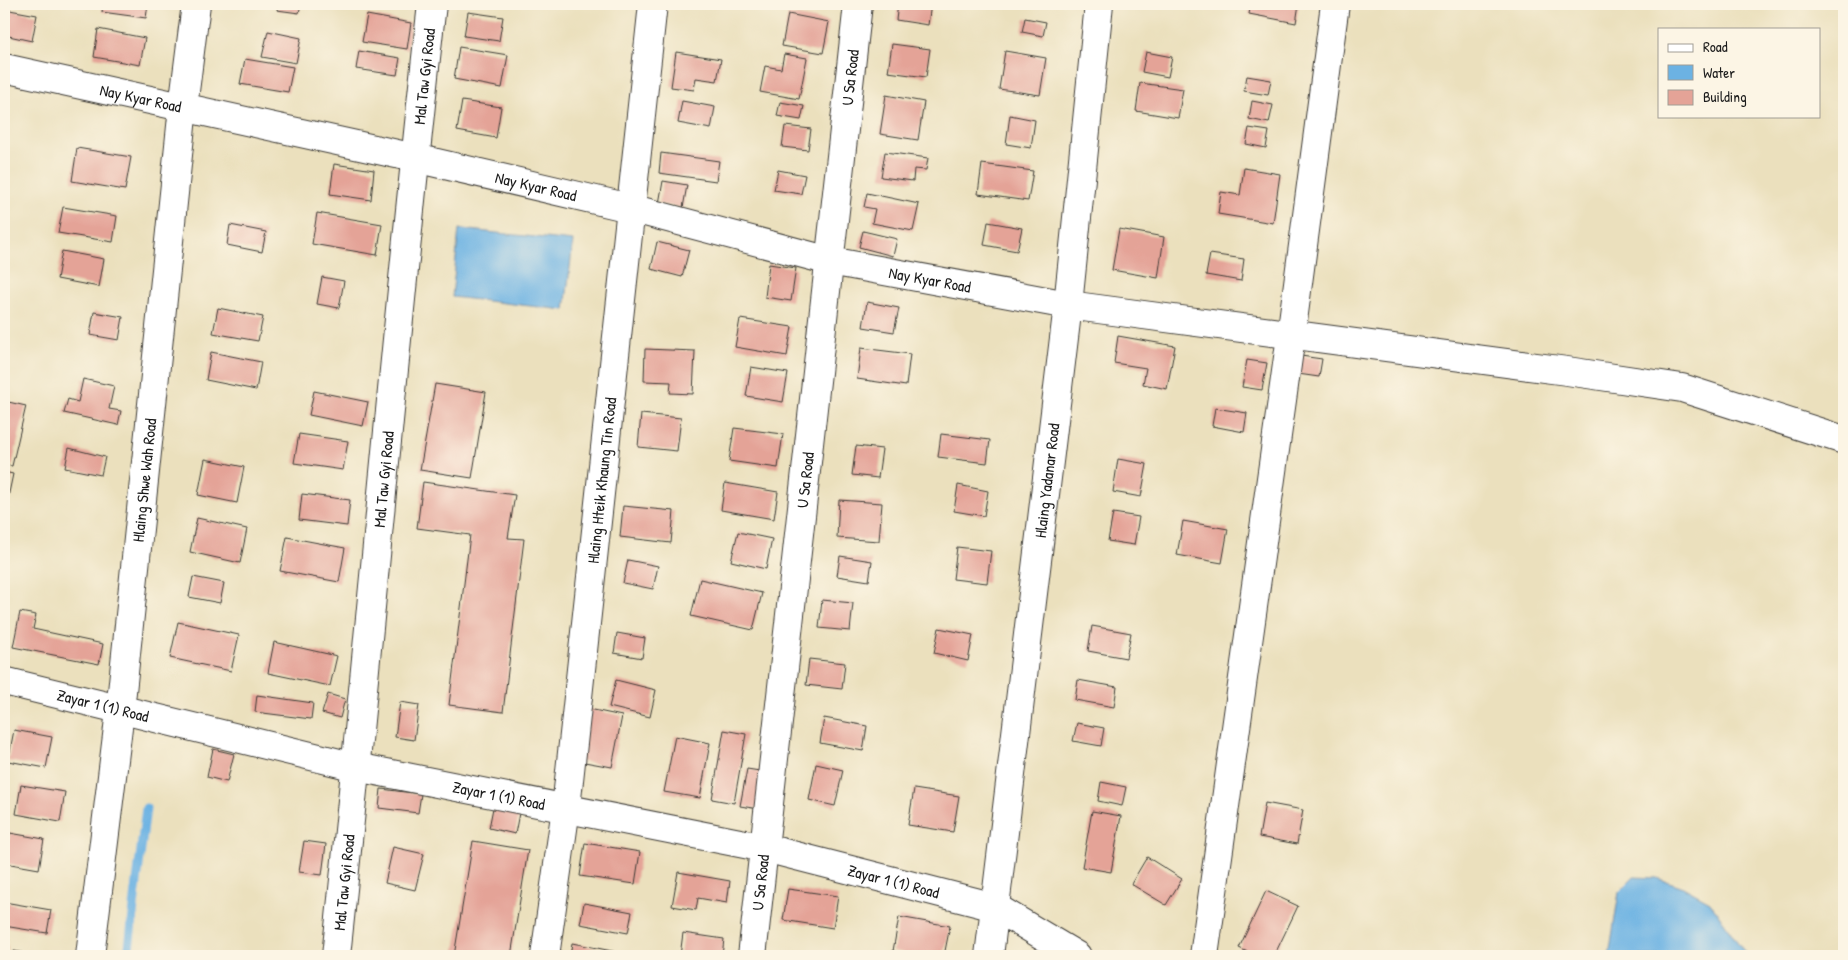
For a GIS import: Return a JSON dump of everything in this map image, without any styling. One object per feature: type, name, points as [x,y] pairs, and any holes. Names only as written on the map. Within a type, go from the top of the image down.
[{"type":"street","name":"Hlaing Shwe Wah Road","points":[[90,956],[120,711],[183,107],[196,4]]},
{"type":"street","name":"Mal Taw Gyi Road","points":[[336,956],[356,767],[414,158],[432,4]]},
{"type":"street","name":"Hlaing Hteik Khaung Tin Road","points":[[545,956],[566,808],[652,4]]},
{"type":"street","name":"U Sa Road","points":[[752,956],[858,4]]},
{"type":"street","name":"Hlaing Yadanar Road","points":[[989,956],[1068,305],[1099,4]]},
{"type":"street","points":[[1204,956],[1291,336],[1335,4]]},
{"type":"street","name":"Nay Kyar Road","points":[[4,68],[414,158],[630,208],[830,260],[1068,305],[1291,336],[1567,370],[1682,388],[1844,440]]},
{"type":"street","name":"Zayar 1 (1) Road","points":[[4,681],[120,711],[356,767],[765,848],[995,907],[1077,956]]},
{"type":"water","points":[[459,229],[573,241],[565,310],[452,297]]},
{"type":"water","points":[[1634,877],[1657,878],[1681,886],[1710,902],[1747,956],[1609,956],[1619,892]]},
{"type":"building","points":[[103,4],[148,4],[146,18],[102,12]]},
{"type":"building","points":[[278,4],[301,4],[299,13],[277,10]]},
{"type":"building","points":[[898,4],[931,4],[928,25],[896,20]]},
{"type":"building","points":[[1251,4],[1299,4],[1296,23],[1249,14]]},
{"type":"building","points":[[4,9],[37,15],[32,41],[4,35]]},
{"type":"building","points":[[468,12],[503,17],[499,41],[464,36]]},
{"type":"building","points":[[788,14],[829,22],[823,53],[782,46]]},
{"type":"building","points":[[367,15],[411,23],[407,49],[362,42]]},
{"type":"building","points":[[1025,18],[1046,22],[1043,36],[1022,32]]},
{"type":"building","points":[[98,29],[145,38],[140,65],[94,57]]},
{"type":"building","points":[[268,31],[301,38],[296,63],[262,57]]},
{"type":"building","points":[[892,44],[930,49],[926,77],[888,72]]},
{"type":"building","points":[[459,47],[508,55],[502,88],[454,79]]},
{"type":"building","points":[[359,51],[400,58],[397,75],[356,69]]},
{"type":"building","points":[[1005,51],[1046,58],[1040,95],[999,89]]},
{"type":"building","points":[[676,52],[721,59],[717,81],[696,78],[694,90],[671,87]]},
{"type":"building","points":[[1146,52],[1172,57],[1168,77],[1142,72]]},
{"type":"building","points":[[784,54],[807,58],[799,99],[760,92],[765,66],[781,69]]},
{"type":"building","points":[[245,59],[293,67],[288,92],[240,84]]},
{"type":"building","points":[[1247,76],[1271,80],[1268,95],[1244,91]]},
{"type":"building","points":[[1140,83],[1183,89],[1178,118],[1136,111]]},
{"type":"building","points":[[886,95],[924,102],[918,140],[880,134]]},
{"type":"building","points":[[462,101],[501,107],[496,138],[457,131]]},
{"type":"building","points":[[682,101],[715,107],[711,129],[678,123]]},
{"type":"building","points":[[1252,101],[1273,105],[1269,123],[1249,119]]},
{"type":"building","points":[[780,102],[804,106],[801,120],[777,116]]},
{"type":"building","points":[[1010,115],[1035,120],[1031,148],[1006,144]]},
{"type":"building","points":[[785,126],[811,129],[808,150],[782,147]]},
{"type":"building","points":[[1249,128],[1269,131],[1266,148],[1246,144]]},
{"type":"building","points":[[77,148],[131,157],[125,190],[72,181]]},
{"type":"building","points":[[885,152],[928,158],[926,170],[914,169],[913,181],[881,177]]},
{"type":"building","points":[[661,153],[719,161],[716,181],[659,173]]},
{"type":"building","points":[[334,164],[374,170],[371,200],[330,194]]},
{"type":"building","points":[[982,164],[1033,171],[1028,201],[978,194]]},
{"type":"building","points":[[1244,168],[1280,174],[1273,223],[1218,214],[1221,192],[1240,195]]},
{"type":"building","points":[[778,170],[805,175],[801,194],[774,190]]},
{"type":"building","points":[[663,181],[687,185],[683,208],[659,204]]},
{"type":"building","points":[[867,193],[919,204],[913,231],[872,223],[875,209],[864,207]]},
{"type":"building","points":[[63,207],[117,216],[113,242],[58,233]]},
{"type":"building","points":[[317,213],[382,224],[377,255],[312,244]]},
{"type":"building","points":[[988,222],[1022,228],[1017,251],[984,245]]},
{"type":"building","points":[[230,225],[266,232],[262,252],[227,245]]},
{"type":"building","points":[[1119,229],[1164,237],[1158,278],[1112,270]]},
{"type":"building","points":[[863,231],[897,239],[893,256],[859,247]]},
{"type":"building","points":[[657,242],[689,250],[682,277],[651,269]]},
{"type":"building","points":[[62,251],[104,259],[99,287],[57,279]]},
{"type":"building","points":[[1210,254],[1244,259],[1241,281],[1206,275]]},
{"type":"building","points":[[769,264],[796,268],[791,301],[765,297]]},
{"type":"building","points":[[322,277],[344,281],[339,308],[317,304]]},
{"type":"building","points":[[867,302],[899,308],[894,332],[863,327]]},
{"type":"building","points":[[218,308],[263,317],[258,341],[213,333]]},
{"type":"building","points":[[94,312],[123,317],[119,340],[90,335]]},
{"type":"building","points":[[740,319],[792,327],[787,356],[735,347]]},
{"type":"building","points":[[1118,336],[1175,346],[1167,389],[1143,384],[1146,368],[1114,363]]},
{"type":"building","points":[[861,348],[910,354],[906,386],[857,379]]},
{"type":"building","points":[[645,349],[695,351],[693,394],[670,393],[671,382],[644,381]]},
{"type":"building","points":[[211,352],[261,362],[256,390],[206,380]]},
{"type":"building","points":[[1301,356],[1322,359],[1319,377],[1298,374]]},
{"type":"building","points":[[1247,360],[1267,363],[1262,390],[1242,387]]},
{"type":"building","points":[[751,367],[788,373],[783,402],[746,396]]},
{"type":"building","points":[[83,379],[114,386],[109,409],[121,411],[118,425],[64,413],[68,399],[78,402]]},
{"type":"building","points":[[435,384],[486,392],[472,478],[420,470]]},
{"type":"building","points":[[314,391],[368,402],[363,426],[309,415]]},
{"type":"building","points":[[4,401],[26,406],[12,466],[4,465]]},
{"type":"building","points":[[1215,408],[1247,413],[1244,432],[1212,426]]},
{"type":"building","points":[[641,414],[681,418],[677,451],[638,447]]},
{"type":"building","points":[[734,428],[783,434],[778,468],[729,461]]},
{"type":"building","points":[[299,434],[348,441],[343,470],[294,463]]},
{"type":"building","points":[[941,434],[990,440],[987,463],[938,457]]},
{"type":"building","points":[[856,446],[882,449],[878,478],[852,475]]},
{"type":"building","points":[[69,448],[105,457],[101,475],[65,468]]},
{"type":"building","points":[[205,459],[244,467],[237,503],[198,495]]},
{"type":"building","points":[[1118,459],[1147,464],[1141,497],[1113,492]]},
{"type":"building","points":[[4,472],[13,474],[5,512],[4,512]]},
{"type":"building","points":[[423,482],[515,495],[508,538],[524,539],[503,712],[449,705],[470,535],[417,528]]},
{"type":"building","points":[[725,483],[778,492],[774,519],[721,510]]},
{"type":"building","points":[[958,485],[988,491],[984,516],[954,511]]},
{"type":"building","points":[[302,494],[350,500],[347,526],[299,520]]},
{"type":"building","points":[[839,500],[882,503],[879,541],[837,538]]},
{"type":"building","points":[[623,506],[674,511],[671,543],[620,537]]},
{"type":"building","points":[[1113,513],[1139,517],[1134,545],[1108,541]]},
{"type":"building","points":[[197,518],[247,529],[240,563],[190,552]]},
{"type":"building","points":[[1183,521],[1228,529],[1222,563],[1177,555]]},
{"type":"building","points":[[738,532],[772,539],[766,569],[731,561]]},
{"type":"building","points":[[287,537],[345,548],[339,582],[280,571]]},
{"type":"building","points":[[957,547],[991,551],[987,583],[953,579]]},
{"type":"building","points":[[840,556],[872,561],[869,581],[837,576]]},
{"type":"building","points":[[628,560],[658,566],[653,589],[623,583]]},
{"type":"building","points":[[193,577],[224,583],[220,603],[189,597]]},
{"type":"building","points":[[700,579],[762,593],[753,630],[691,616]]},
{"type":"building","points":[[822,600],[853,603],[850,631],[819,628]]},
{"type":"building","points":[[20,612],[36,615],[33,629],[103,644],[99,664],[13,647]]},
{"type":"building","points":[[178,622],[239,635],[231,671],[170,658]]},
{"type":"building","points":[[1092,626],[1131,633],[1126,658],[1088,651]]},
{"type":"building","points":[[939,628],[973,635],[968,661],[934,653]]},
{"type":"building","points":[[617,633],[645,638],[642,658],[614,653]]},
{"type":"building","points":[[274,642],[337,656],[330,686],[268,673]]},
{"type":"building","points":[[809,659],[845,663],[842,689],[806,685]]},
{"type":"building","points":[[616,680],[656,690],[650,717],[609,707]]},
{"type":"building","points":[[1078,680],[1117,687],[1114,707],[1075,700]]},
{"type":"building","points":[[328,694],[345,699],[340,718],[322,713]]},
{"type":"building","points":[[257,695],[313,703],[311,719],[255,712]]},
{"type":"building","points":[[400,702],[419,705],[414,740],[395,737]]},
{"type":"building","points":[[589,709],[622,716],[612,767],[579,761]]},
{"type":"building","points":[[824,718],[867,726],[863,751],[820,743]]},
{"type":"building","points":[[1077,723],[1104,728],[1101,746],[1073,741]]},
{"type":"building","points":[[14,730],[52,737],[46,768],[8,761]]},
{"type":"building","points":[[724,730],[746,734],[734,803],[712,799]]},
{"type":"building","points":[[675,736],[710,743],[700,798],[664,792]]},
{"type":"building","points":[[213,749],[234,754],[227,782],[207,777]]},
{"type":"building","points":[[816,764],[843,770],[835,806],[809,800]]},
{"type":"building","points":[[747,769],[766,772],[759,809],[740,806]]},
{"type":"building","points":[[1101,782],[1126,787],[1122,806],[1098,801]]},
{"type":"building","points":[[21,785],[65,792],[60,822],[16,814]]},
{"type":"building","points":[[381,789],[421,794],[418,813],[379,808]]},
{"type":"building","points":[[914,789],[959,796],[953,832],[908,825]]},
{"type":"building","points":[[1265,803],[1303,810],[1297,844],[1259,837]]},
{"type":"building","points":[[493,808],[519,813],[515,834],[489,828]]},
{"type":"building","points":[[1092,811],[1121,816],[1111,872],[1082,867]]},
{"type":"building","points":[[10,833],[44,839],[39,869],[5,863]]},
{"type":"building","points":[[304,841],[326,844],[322,875],[299,872]]},
{"type":"building","points":[[473,841],[528,850],[511,956],[454,956]]},
{"type":"building","points":[[585,843],[640,852],[635,884],[580,876]]},
{"type":"building","points":[[393,847],[424,854],[415,890],[385,883]]},
{"type":"building","points":[[1147,857],[1182,879],[1166,905],[1131,884]]},
{"type":"building","points":[[678,872],[730,881],[727,903],[698,898],[696,910],[672,906]]},
{"type":"building","points":[[788,889],[838,896],[833,928],[783,920]]},
{"type":"building","points":[[1266,891],[1298,906],[1274,956],[1256,956],[1239,948]]},
{"type":"building","points":[[4,902],[51,910],[47,933],[4,926]]},
{"type":"building","points":[[584,903],[632,912],[628,933],[580,924]]},
{"type":"building","points":[[899,917],[950,926],[944,956],[923,956],[893,951]]},
{"type":"building","points":[[683,933],[724,939],[722,956],[680,956]]},
{"type":"building","points":[[572,943],[622,953],[621,956],[570,956]]},
{"type":"building","points":[[4,946],[8,947],[6,956],[4,956]]},
{"type":"building","points":[[14,951],[37,955],[37,956],[13,956]]},
{"type":"waterway","points":[[128,956],[146,808]]}]
